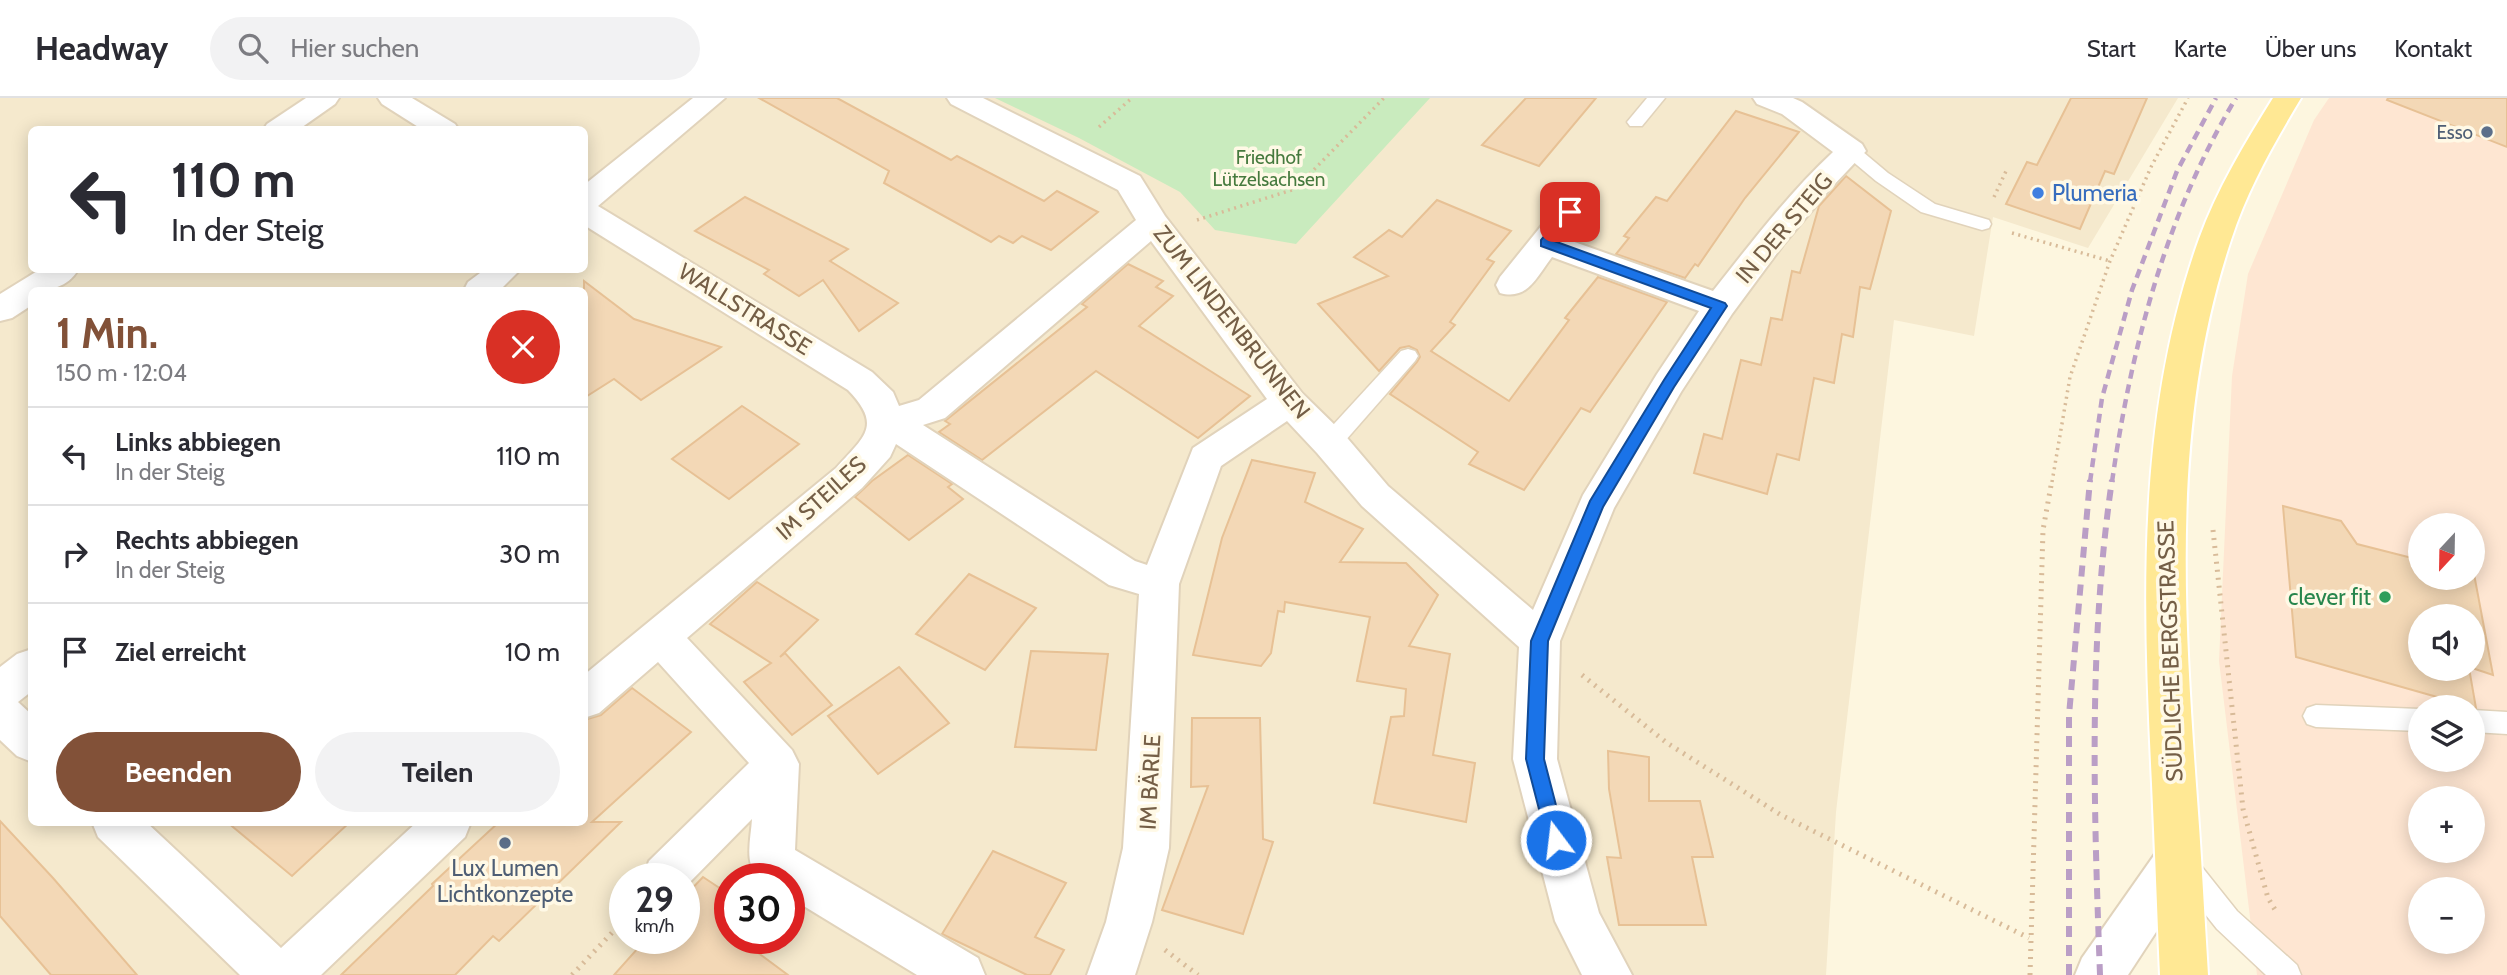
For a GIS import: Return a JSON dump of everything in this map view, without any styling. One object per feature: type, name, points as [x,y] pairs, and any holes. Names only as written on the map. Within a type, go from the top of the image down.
[{"type":"main road","name":"SÜDLICHE BERGSTRASSE","points":[[2184,975],[2164,580],[2168,483],[2180,367],[2190,319],[2215,239],[2250,159],[2287,98]]},
{"type":"street","points":[[282,126],[325,98]]},
{"type":"street","points":[[392,98],[438,126]]},
{"type":"street","points":[[588,198],[711,98]]},
{"type":"street","name":"ZUM LINDENBRUNNEN","points":[[961,98],[1129,183],[1153,222],[1289,402],[1330,443],[1375,496],[1540,641]]},
{"type":"street","points":[[1767,98],[1792,107],[1851,151]]},
{"type":"street","name":"IN DER STEIG","points":[[1608,975],[1577,921],[1535,759],[1540,641],[1596,505],[1669,383],[1720,306],[1819,182],[1851,151]]},
{"type":"street","points":[[1512,285],[1582,196]]},
{"type":"street","name":"WALLSTRASSE","points":[[588,213],[773,325],[859,381],[880,401],[886,424]]},
{"type":"street","points":[[886,424],[932,409],[1153,222]]},
{"type":"street","name":"IN DER STEIG","points":[[1546,243],[1720,306]]},
{"type":"street","points":[[36,287],[57,273]]},
{"type":"street","points":[[484,287],[500,273]]},
{"type":"street","points":[[0,310],[28,292]]},
{"type":"street","name":"IM BÄRLE","points":[[1111,975],[1129,922],[1146,848],[1159,584],[1206,458],[1289,402]]},
{"type":"street","points":[[886,424],[919,439],[1123,574],[1159,584]]},
{"type":"street","name":"IM STEILES","points":[[588,697],[849,478],[877,447],[886,424]]},
{"type":"street","points":[[659,635],[777,764],[772,861],[961,975]]},
{"type":"street","points":[[0,692],[28,669]]},
{"type":"street","points":[[0,713],[28,739]]},
{"type":"street","points":[[678,863],[777,764]]},
{"type":"street","points":[[118,826],[274,975]]},
{"type":"street","points":[[287,975],[445,826]]},
{"type":"street","points":[[2099,975],[2178,859]]},
{"type":"lane","points":[[1636,122],[1656,98]]},
{"type":"lane","points":[[1851,151],[1882,177],[1928,208],[1982,224]]},
{"type":"lane","points":[[1330,443],[1408,356]]},
{"type":"lane","points":[[2316,716],[2408,720]]},
{"type":"lane","points":[[2485,722],[2507,723]]},
{"type":"lane","points":[[2178,859],[2227,920],[2287,975]]},
{"type":"path","points":[[1099,127],[1132,98]]},
{"type":"path","points":[[1203,216],[1295,189],[1384,98]]},
{"type":"path","points":[[2030,975],[2043,530],[2070,377],[2110,261],[2151,167],[2188,98]]},
{"type":"path","points":[[2007,169],[1982,224],[2110,261]]},
{"type":"path","points":[[2211,517],[2243,808],[2268,898],[2281,920]]},
{"type":"path","points":[[1540,641],[1667,743],[1781,815],[2029,938]]},
{"type":"path","points":[[572,975],[609,936]]},
{"type":"path","points":[[1163,948],[1198,975]]},
{"type":"shaded area","points":[[0,98],[2178,98],[2088,248],[1993,217],[1974,336],[1894,320],[1836,812],[1826,975],[0,975]]},
{"type":"shaded area","points":[[2329,98],[2507,98],[2507,975],[2257,975],[2219,661],[2232,376],[2248,274],[2314,120]]},
{"type":"green space","name":"Friedhof Lützelsachsen","points":[[995,98],[1430,98],[1296,244],[1215,230],[1180,192],[1079,138]]},
{"type":"building","points":[[759,98],[837,98],[951,160],[957,156],[1044,201],[1057,191],[1098,212],[1051,250],[1022,236],[1013,243],[999,236],[991,242],[884,183],[889,171]]},
{"type":"building","points":[[1526,98],[1596,98],[1539,166],[1482,145]]},
{"type":"building","points":[[2071,98],[2147,98],[2114,174],[2105,171],[2080,229],[2006,204],[2027,162],[2037,165]]},
{"type":"building","name":"Esso","points":[[2507,98],[2507,147],[2387,100]]},
{"type":"building","points":[[1736,111],[1799,132],[1745,198],[1698,266],[1695,264],[1685,278],[1616,254],[1629,238],[1624,236],[1656,197],[1667,201]]},
{"type":"building","points":[[1846,176],[1891,211],[1870,289],[1860,287],[1853,337],[1842,334],[1834,383],[1814,378],[1799,460],[1777,454],[1767,494],[1694,473],[1704,434],[1722,439],[1741,360],[1761,365],[1771,318],[1782,320],[1792,271],[1800,273],[1819,206]]},
{"type":"building","points":[[745,197],[848,249],[830,261],[898,303],[859,331],[823,280],[799,296],[764,274],[769,270],[695,231]]},
{"type":"building","points":[[1437,200],[1511,231],[1487,259],[1494,262],[1450,322],[1455,325],[1431,351],[1509,401],[1569,320],[1565,318],[1598,277],[1667,302],[1590,412],[1581,408],[1524,490],[1469,464],[1478,452],[1390,394],[1417,362],[1420,357],[1417,350],[1409,346],[1400,348],[1379,371],[1318,304],[1388,276],[1354,257],[1389,230],[1402,237]]},
{"type":"building","points":[[1128,264],[1163,281],[1156,287],[1173,296],[1139,326],[1250,396],[1198,438],[1096,371],[982,460],[939,432],[950,424],[945,421],[1087,307],[1082,304]]},
{"type":"building","points":[[584,281],[634,319],[721,347],[641,400],[614,379],[588,395],[588,287],[584,287]]},
{"type":"building","points":[[742,406],[799,444],[729,499],[672,459]]},
{"type":"building","points":[[908,455],[952,484],[948,487],[963,499],[909,540],[855,497]]},
{"type":"building","points":[[1252,460],[1315,473],[1305,502],[1363,529],[1340,562],[1406,563],[1438,595],[1409,646],[1450,654],[1433,755],[1475,763],[1466,822],[1374,803],[1391,717],[1404,716],[1406,689],[1357,681],[1370,617],[1285,602],[1284,612],[1278,611],[1271,653],[1261,666],[1193,655],[1222,538]]},
{"type":"building","name":"clever fit","points":[[2283,506],[2341,521],[2357,544],[2408,557],[2408,590],[2477,590],[2480,604],[2408,604],[2408,681],[2471,681],[2474,695],[2430,695],[2296,657]]},
{"type":"building","points":[[969,574],[1036,608],[985,670],[916,634]]},
{"type":"building","points":[[757,582],[818,620],[780,657],[785,653],[832,705],[792,735],[744,682],[771,663],[710,624]]},
{"type":"building","name":"clever fit","points":[[2485,632],[2493,675],[2485,672]]},
{"type":"building","points":[[1031,651],[1108,654],[1096,750],[1015,747]]},
{"type":"building","points":[[899,667],[949,723],[878,774],[828,716]]},
{"type":"building","points":[[632,688],[691,732],[592,822],[621,822],[499,941],[493,936],[455,975],[341,975],[495,826],[588,826],[588,719],[601,715]]},
{"type":"building","points":[[1192,718],[1260,718],[1263,839],[1273,842],[1243,934],[1162,910],[1208,786],[1191,787]]},
{"type":"building","points":[[1608,751],[1649,757],[1649,801],[1700,801],[1713,857],[1692,857],[1706,925],[1619,925],[1607,857],[1621,858],[1609,789]]},
{"type":"building","points":[[0,821],[137,975],[51,975],[0,916]]},
{"type":"building","points":[[232,826],[346,826],[292,876]]},
{"type":"building","points":[[993,851],[1066,883],[1035,937],[1064,950],[1050,975],[1027,975],[942,934]]},
{"type":"building","points":[[703,877],[714,884],[714,954],[760,954],[788,975],[614,975],[633,954],[700,954],[700,880]]},
{"type":"railway","points":[[2090,482],[2102,398],[2132,290],[2177,171],[2216,98]]},
{"type":"railway","points":[[2112,482],[2130,382],[2155,283],[2190,188],[2211,142],[2236,98]]},
{"type":"railway","points":[[2069,975],[2069,715],[2090,480]]},
{"type":"railway","points":[[2100,975],[2095,789],[2096,665],[2104,542],[2112,480]]},
{"type":"place","name":"Esso","points":[[2487,132]]},
{"type":"place","name":"Plumeria","points":[[2038,193]]},
{"type":"place","name":"clever fit","points":[[2385,597]]},
{"type":"place","name":"Lux Lumen Lichtkonzepte","points":[[505,843]]},
{"type":"route","points":[[1556,840],[1535,759],[1540,641],[1596,505],[1669,383],[1720,306],[1546,243],[1570,212]]}]
